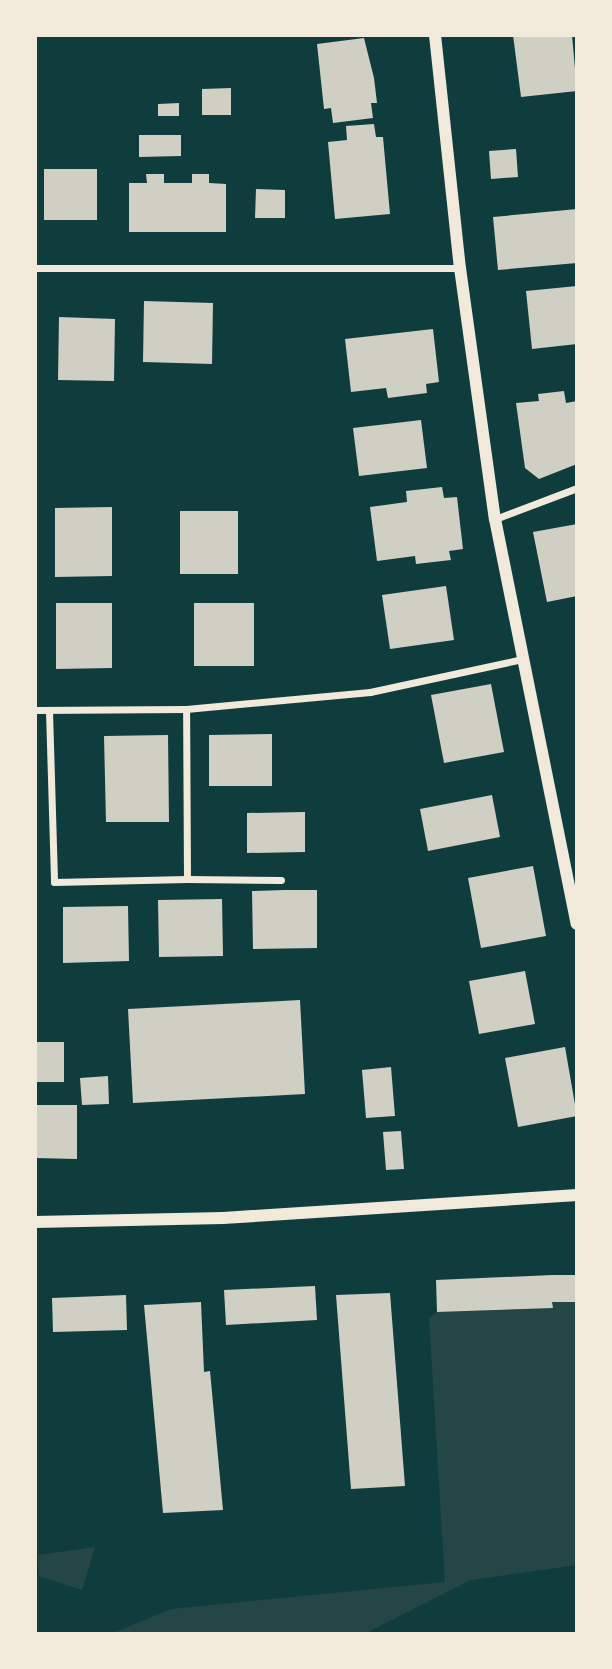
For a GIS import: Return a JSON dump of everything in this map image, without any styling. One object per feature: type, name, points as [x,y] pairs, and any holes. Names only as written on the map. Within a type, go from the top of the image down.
[{"type":"street","points":[[435,35],[460,268],[495,519],[577,924]]},
{"type":"street","points":[[35,268],[460,268]]},
{"type":"street","points":[[495,519],[577,488]]},
{"type":"street","points":[[35,709],[187,709],[370,692],[522,659]]},
{"type":"street","points":[[187,709],[187,879]]},
{"type":"street","points":[[50,710],[54,882],[281,880]]},
{"type":"street","points":[[35,1222],[223,1218],[577,1195]]},
{"type":"shaded area","points":[[552,1302],[577,1302],[577,1565],[471,1580],[364,1634],[111,1634],[171,1609],[445,1582],[429,1318],[437,1312],[552,1308]]},
{"type":"shaded area","points":[[95,1547],[82,1590],[39,1576],[38,1555]]},
{"type":"building","points":[[513,35],[572,35],[577,91],[521,97]]},
{"type":"building","points":[[364,38],[377,103],[371,103],[373,118],[333,123],[331,108],[324,109],[317,44]]},
{"type":"building","points":[[231,88],[231,115],[202,115],[202,89]]},
{"type":"building","points":[[179,103],[179,116],[158,116],[158,104]]},
{"type":"building","points":[[374,124],[376,137],[383,137],[390,214],[335,219],[328,142],[347,140],[346,126]]},
{"type":"building","points":[[139,135],[181,135],[181,156],[139,157]]},
{"type":"building","points":[[516,149],[518,177],[491,179],[489,151]]},
{"type":"building","points":[[44,169],[97,169],[97,220],[44,220]]},
{"type":"building","points":[[146,174],[164,174],[164,183],[192,183],[192,174],[209,174],[209,183],[226,184],[226,232],[129,232],[129,183],[147,183]]},
{"type":"building","points":[[256,189],[285,190],[285,218],[255,218]]},
{"type":"building","points":[[577,209],[577,263],[498,270],[493,217]]},
{"type":"building","points":[[577,286],[577,344],[532,349],[526,291]]},
{"type":"building","points":[[144,301],[213,303],[212,364],[143,362]]},
{"type":"building","points":[[59,317],[115,319],[114,381],[58,380]]},
{"type":"building","points":[[433,329],[439,382],[426,384],[427,393],[388,398],[386,388],[351,392],[345,339]]},
{"type":"building","points":[[564,391],[566,403],[577,401],[577,464],[539,479],[525,468],[516,403],[539,401],[538,394]]},
{"type":"building","points":[[421,420],[427,468],[359,476],[353,428]]},
{"type":"building","points":[[442,487],[444,498],[457,497],[463,549],[449,551],[451,560],[416,564],[415,556],[377,561],[370,507],[407,502],[406,491]]},
{"type":"building","points":[[112,507],[112,576],[55,577],[55,508]]},
{"type":"building","points":[[180,511],[238,511],[238,574],[180,574]]},
{"type":"building","points":[[577,524],[577,596],[547,602],[533,532]]},
{"type":"building","points":[[446,586],[454,640],[390,649],[382,595]]},
{"type":"building","points":[[56,603],[112,603],[112,668],[56,669]]},
{"type":"building","points":[[194,603],[254,603],[254,666],[194,666]]},
{"type":"building","points":[[491,684],[504,752],[444,763],[431,695]]},
{"type":"building","points":[[272,734],[272,786],[209,786],[209,735]]},
{"type":"building","points":[[168,735],[169,822],[106,822],[104,736]]},
{"type":"building","points":[[492,795],[500,837],[428,851],[420,809]]},
{"type":"building","points":[[305,812],[305,852],[247,853],[247,813]]},
{"type":"building","points":[[533,866],[546,936],[481,948],[468,878]]},
{"type":"building","points":[[317,890],[317,948],[253,949],[252,891]]},
{"type":"building","points":[[222,899],[223,956],[159,957],[158,900]]},
{"type":"building","points":[[128,906],[129,961],[63,963],[63,907]]},
{"type":"building","points":[[525,971],[535,1024],[479,1034],[469,981]]},
{"type":"building","points":[[300,1000],[305,1094],[133,1103],[128,1009]]},
{"type":"building","points":[[36,1042],[64,1042],[64,1082],[35,1082]]},
{"type":"building","points":[[565,1047],[577,1116],[518,1127],[505,1058]]},
{"type":"building","points":[[391,1067],[395,1116],[366,1118],[362,1070]]},
{"type":"building","points":[[108,1076],[109,1104],[82,1105],[80,1078]]},
{"type":"building","points":[[35,1105],[77,1105],[77,1159],[35,1158]]},
{"type":"building","points":[[401,1131],[404,1169],[386,1170],[383,1132]]},
{"type":"building","points":[[577,1275],[577,1302],[552,1302],[553,1308],[437,1312],[436,1280]]},
{"type":"building","points":[[315,1286],[317,1320],[226,1325],[224,1290]]},
{"type":"building","points":[[390,1293],[405,1486],[351,1489],[336,1295]]},
{"type":"building","points":[[126,1295],[127,1330],[53,1332],[52,1298]]},
{"type":"building","points":[[201,1302],[204,1372],[210,1371],[223,1510],[163,1513],[144,1305]]}]
